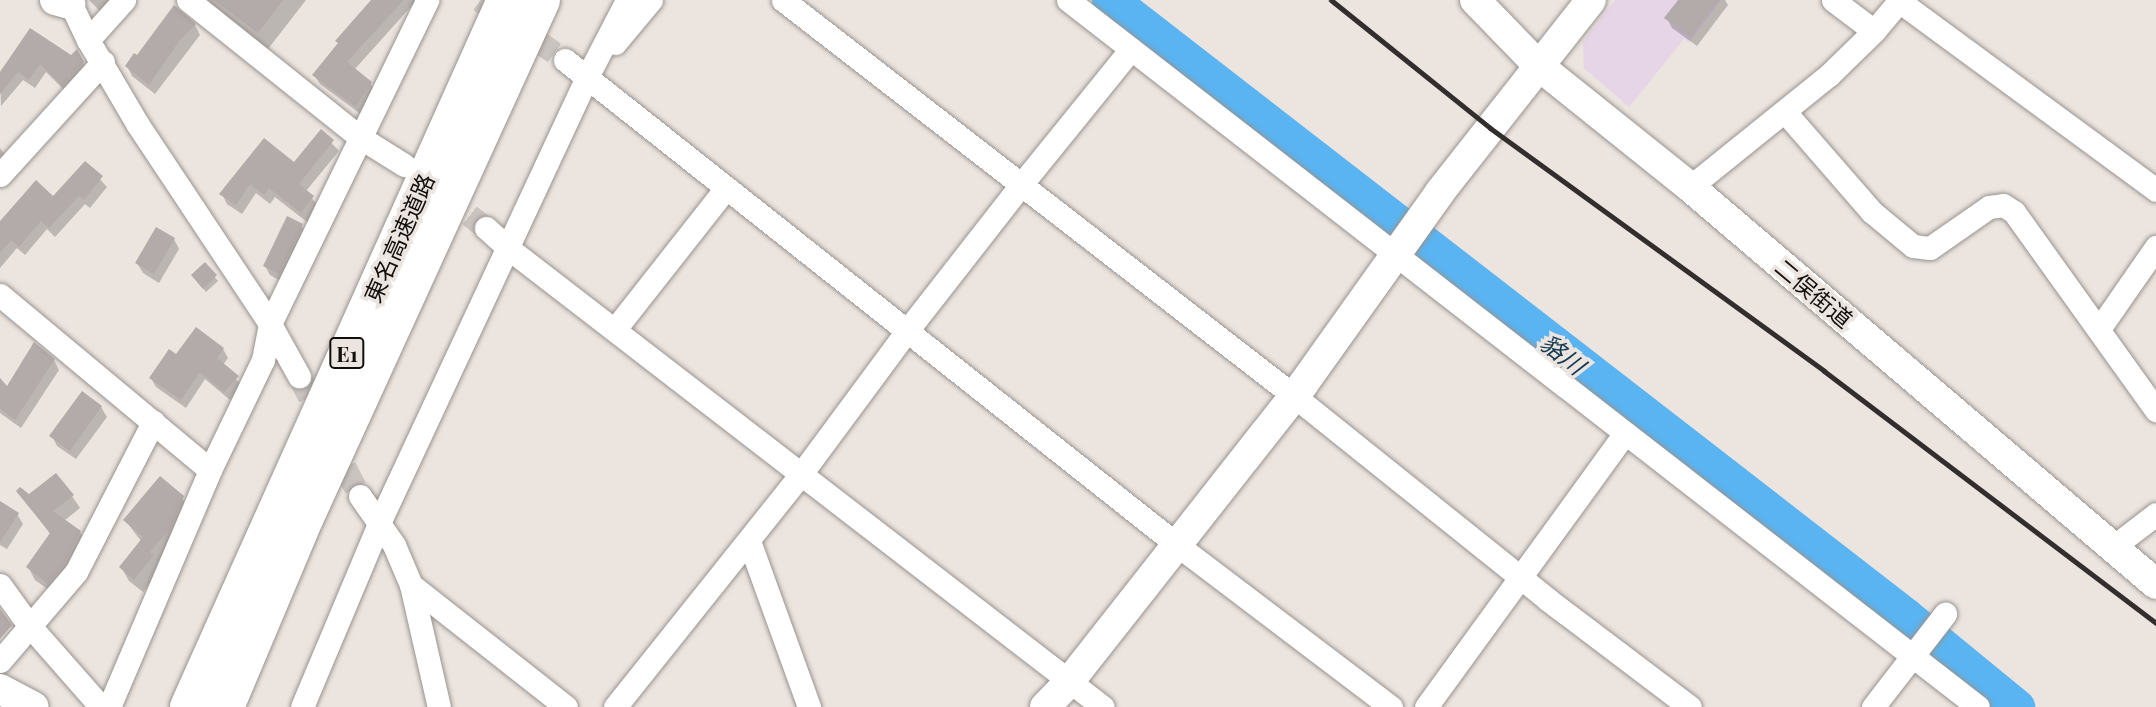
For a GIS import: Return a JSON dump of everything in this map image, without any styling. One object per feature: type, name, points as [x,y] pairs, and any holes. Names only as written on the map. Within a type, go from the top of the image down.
[{"type":"highway","name":"東名高速道路","points":[[188,707],[506,0]]},
{"type":"highway","name":"東名高速道路","points":[[225,707],[310,504],[541,0]]},
{"type":"street","points":[[88,40],[124,0]]},
{"type":"street","points":[[188,0],[361,138],[404,165]]},
{"type":"street","points":[[109,707],[210,470],[263,360],[270,324],[427,0]]},
{"type":"street","points":[[302,707],[380,521],[591,71],[627,0]]},
{"type":"street","points":[[591,71],[652,0]]},
{"type":"street","points":[[783,0],[1294,396],[1518,577],[1689,707]]},
{"type":"street","points":[[1068,0],[1978,707]]},
{"type":"street","name":"二俣街道","points":[[1475,0],[1539,66],[1690,187],[2156,584]]},
{"type":"street","points":[[1045,707],[1069,682],[1294,396],[1424,214],[1591,0]]},
{"type":"street","points":[[1833,0],[1874,31]]},
{"type":"street","points":[[65,1],[138,125],[270,324],[299,376]]},
{"type":"street","points":[[1690,187],[1785,112],[1874,31],[1900,1],[2156,190]]},
{"type":"street","points":[[615,707],[749,541],[906,332],[1131,49]]},
{"type":"street","points":[[565,60],[591,71],[726,188],[906,332],[1176,544],[1391,707]]},
{"type":"street","points":[[0,175],[103,62]]},
{"type":"street","points":[[1785,112],[1872,212],[1913,246],[1930,248],[1989,207],[2003,205],[2014,212],[2156,410]]},
{"type":"street","points":[[615,329],[726,188]]},
{"type":"street","points":[[486,228],[508,248],[1103,707]]},
{"type":"street","points":[[2099,329],[2156,247]]},
{"type":"street","points":[[0,295],[210,470]]},
{"type":"street","points":[[0,661],[76,572],[153,422]]},
{"type":"street","points":[[1426,707],[1624,434]]},
{"type":"street","points":[[360,496],[380,521],[411,585],[439,707]]},
{"type":"street","points":[[2113,547],[2156,514]]},
{"type":"street","points":[[749,541],[808,707]]},
{"type":"street","points":[[0,585],[29,625],[101,707]]},
{"type":"street","points":[[411,585],[566,707]]},
{"type":"street","points":[[1873,707],[1945,614]]},
{"type":"street","points":[[0,690],[34,707]]},
{"type":"shaded area","points":[[1615,0],[1721,0],[1689,42],[1684,39],[1629,107],[1584,68],[1583,42]]},
{"type":"building","points":[[214,0],[283,0],[258,33]]},
{"type":"building","points":[[371,0],[404,0],[347,62],[372,82],[356,107],[312,75],[338,43],[335,41]]},
{"type":"building","points":[[1678,0],[1719,0],[1691,37],[1664,18]]},
{"type":"building","points":[[174,5],[196,24],[180,40],[149,85],[125,66],[134,53],[137,55]]},
{"type":"building","points":[[30,28],[71,55],[77,49],[84,62],[62,86],[40,64],[29,80],[18,72],[0,94],[0,72]]},
{"type":"building","points":[[321,129],[334,140],[299,184],[314,196],[301,213],[269,188],[264,195],[250,184],[236,205],[219,194],[264,138],[294,162]]},
{"type":"building","points":[[85,161],[103,176],[84,200],[79,196],[49,228],[41,221],[19,247],[11,240],[0,253],[0,221],[36,180],[53,196]]},
{"type":"building","points":[[287,216],[303,224],[279,274],[263,266]]},
{"type":"building","points":[[156,227],[175,238],[154,274],[135,263]]},
{"type":"building","points":[[205,262],[217,275],[203,289],[191,275]]},
{"type":"building","points":[[196,327],[224,348],[217,358],[239,376],[224,392],[200,372],[181,400],[149,378],[169,349],[176,354]]},
{"type":"building","points":[[34,342],[55,359],[15,420],[0,409],[0,378],[7,386]]},
{"type":"building","points":[[82,391],[102,406],[70,451],[49,436]]},
{"type":"building","points":[[56,473],[74,495],[53,511],[81,531],[64,564],[48,584],[26,567],[50,533],[16,491],[20,487],[29,494]]},
{"type":"building","points":[[160,476],[184,496],[170,529],[150,552],[154,555],[134,580],[119,567],[143,537],[123,520]]},
{"type":"building","points":[[0,501],[19,513],[0,542]]},
{"type":"building","points":[[0,609],[12,625],[0,639]]},
{"type":"waterway","name":"貉川","points":[[1110,0],[1905,616],[2016,707]]},
{"type":"tunnel","points":[[480,0],[565,60]]},
{"type":"tunnel","points":[[443,194],[486,228]]},
{"type":"tunnel","points":[[299,376],[360,496]]},
{"type":"railway","points":[[1331,0],[1490,128],[1824,371],[2156,623]]}]
